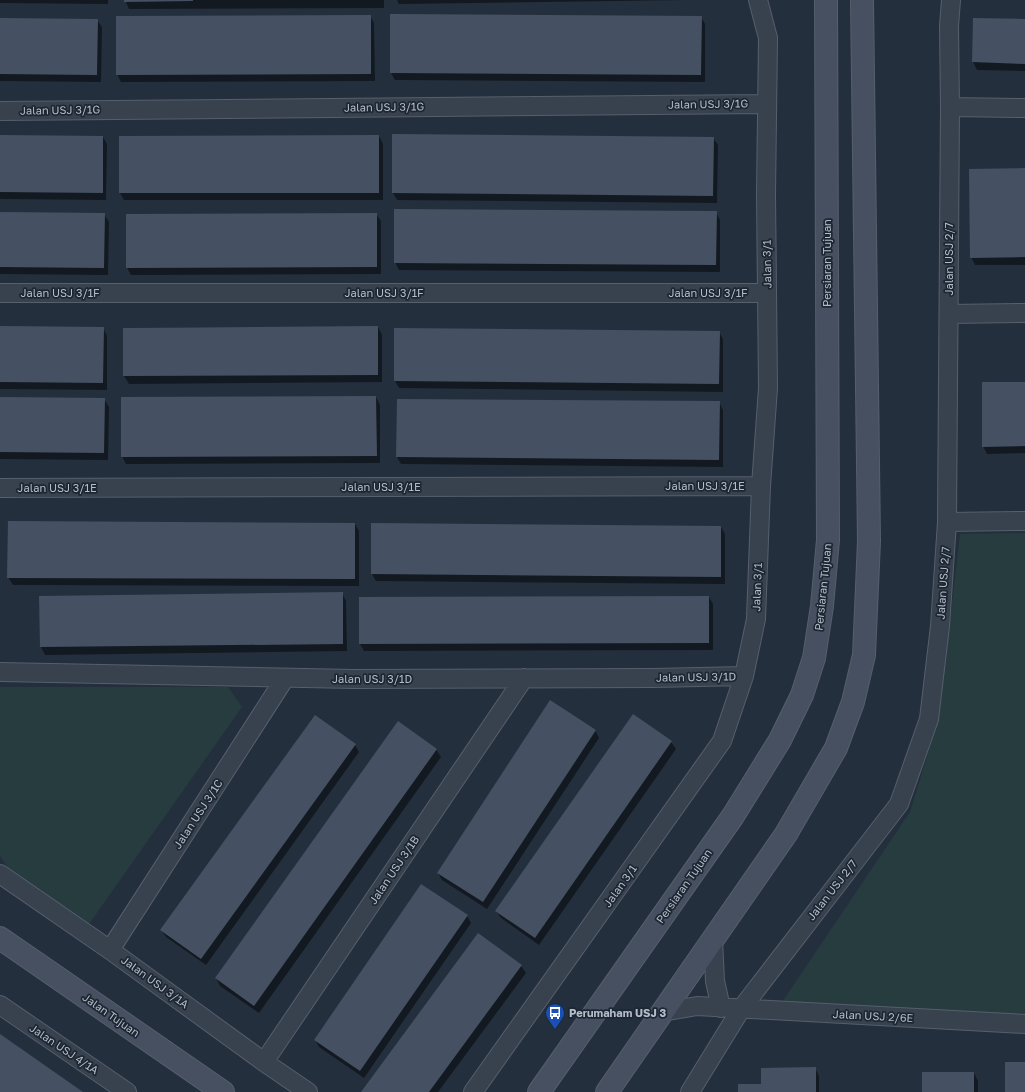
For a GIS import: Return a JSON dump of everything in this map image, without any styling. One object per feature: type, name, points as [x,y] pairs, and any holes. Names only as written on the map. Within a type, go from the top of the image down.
[{"type":"main road","name":"Persiaran Tujuan","points":[[539,1092],[733,816],[780,740],[802,695],[814,658],[822,606],[828,540],[826,0]]},
{"type":"main road","points":[[607,1092],[786,834],[836,748],[853,702],[864,655],[868,541],[862,0]]},
{"type":"main road","name":"Jalan Tujuan","points":[[0,938],[223,1092]]},
{"type":"street","name":"Jalan 3/1","points":[[473,1092],[722,741],[744,676],[756,619],[761,486],[768,388],[766,194],[768,38],[758,0]]},
{"type":"street","name":"Jalan USJ 2/7","points":[[690,1092],[741,1009],[898,804],[928,719],[940,626],[947,522],[950,107],[949,26],[951,0]]},
{"type":"street","name":"Jalan USJ 3/1G","points":[[0,111],[767,104]]},
{"type":"street","points":[[950,107],[1025,108]]},
{"type":"street","name":"Jalan USJ 3/1F","points":[[0,293],[767,293]]},
{"type":"street","points":[[949,314],[1025,313]]},
{"type":"street","name":"Jalan USJ 3/1E","points":[[0,488],[761,486]]},
{"type":"street","points":[[947,522],[1025,521]]},
{"type":"street","name":"Jalan USJ 3/1D","points":[[0,672],[354,679],[654,678],[744,676]]},
{"type":"street","name":"Jalan USJ 3/1C","points":[[110,950],[285,678]]},
{"type":"street","name":"Jalan USJ 3/1B","points":[[264,1062],[524,678]]},
{"type":"street","name":"Jalan USJ 3/1A","points":[[0,874],[110,950],[264,1062],[308,1092]]},
{"type":"street","points":[[713,939],[715,981],[721,1008]]},
{"type":"street","name":"Jalan USJ 4/1A","points":[[0,1005],[127,1092]]},
{"type":"street","name":"Jalan USJ 2/6E","points":[[662,1012],[697,1006],[1025,1024]]},
{"type":"green space","points":[[1025,533],[1025,1016],[772,1017],[910,812],[939,717],[960,534]]},
{"type":"green space","points":[[0,687],[228,687],[242,707],[89,924],[9,869],[0,856]]},
{"type":"building","points":[[124,0],[193,0],[193,1],[124,2]]},
{"type":"building","points":[[390,14],[702,16],[701,75],[390,73]]},
{"type":"building","points":[[371,15],[371,74],[116,75],[116,16]]},
{"type":"building","points":[[0,18],[98,19],[97,75],[0,74]]},
{"type":"building","points":[[973,18],[1025,19],[1025,64],[972,62]]},
{"type":"building","points":[[392,134],[714,137],[713,196],[392,193]]},
{"type":"building","points":[[0,135],[103,136],[103,193],[0,192]]},
{"type":"building","points":[[379,135],[379,193],[119,193],[119,136]]},
{"type":"building","points":[[1025,168],[1025,257],[970,258],[969,169]]},
{"type":"building","points":[[394,209],[717,211],[716,265],[394,263]]},
{"type":"building","points":[[0,212],[105,213],[104,268],[0,267]]},
{"type":"building","points":[[377,213],[377,267],[126,268],[126,214]]},
{"type":"building","points":[[0,326],[104,327],[103,383],[0,382]]},
{"type":"building","points":[[378,326],[378,375],[123,376],[123,328]]},
{"type":"building","points":[[394,328],[720,331],[719,384],[394,381]]},
{"type":"building","points":[[982,382],[1025,382],[1025,446],[982,447]]},
{"type":"building","points":[[376,396],[377,456],[121,457],[121,397]]},
{"type":"building","points":[[0,397],[105,398],[104,453],[0,452]]},
{"type":"building","points":[[397,399],[720,401],[719,460],[396,457]]},
{"type":"building","points":[[8,521],[355,523],[355,579],[7,578]]},
{"type":"building","points":[[371,523],[721,526],[721,577],[371,574]]},
{"type":"building","points":[[343,592],[343,644],[40,647],[39,596]]},
{"type":"building","points":[[709,596],[709,643],[359,644],[359,597]]},
{"type":"building","points":[[550,700],[596,730],[483,902],[437,873]]},
{"type":"building","points":[[633,714],[672,741],[535,938],[495,911]]},
{"type":"building","points":[[315,715],[356,744],[201,959],[160,930]]},
{"type":"building","points":[[398,721],[437,749],[254,1006],[215,978]]},
{"type":"building","points":[[421,884],[468,915],[360,1071],[314,1040]]},
{"type":"building","points":[[478,933],[522,965],[429,1092],[361,1092]]},
{"type":"building","points":[[0,1034],[63,1078],[83,1092],[0,1092]]},
{"type":"building","points":[[1005,1062],[1025,1062],[1025,1092],[1005,1092]]},
{"type":"building","points":[[816,1067],[816,1092],[738,1092],[738,1084],[761,1084],[761,1068]]},
{"type":"building","points":[[922,1072],[974,1072],[974,1092],[922,1092]]},
{"type":"place","name":"Perumaham USJ 3","points":[[555,1030]]}]
